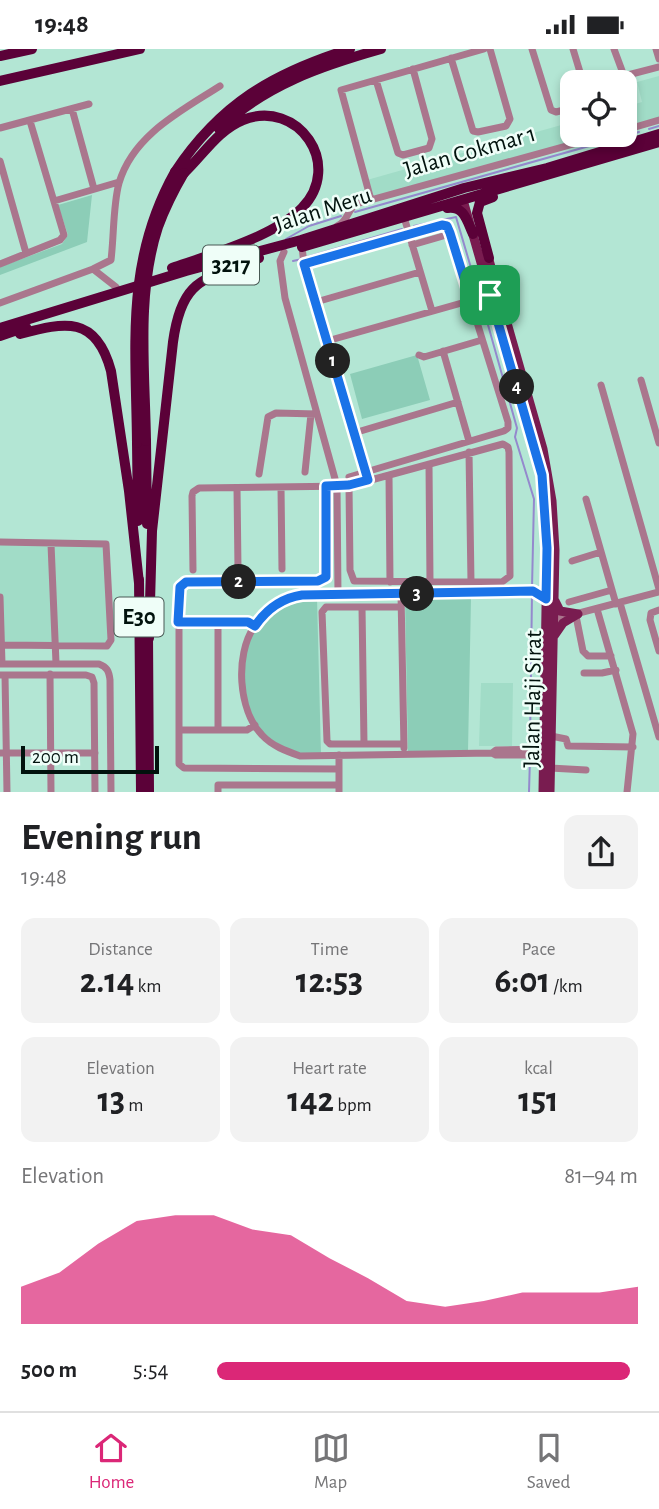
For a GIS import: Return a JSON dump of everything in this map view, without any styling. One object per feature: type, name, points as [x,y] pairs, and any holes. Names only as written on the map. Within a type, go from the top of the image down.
[{"type":"highway","points":[[0,56],[32,49]]},
{"type":"highway","points":[[0,81],[140,49]]},
{"type":"highway","name":"E30","points":[[149,792],[149,638],[137,307],[140,265],[152,218],[206,130],[245,96],[291,71],[350,49]]},
{"type":"highway","name":"E30","points":[[179,172],[222,127],[250,103],[272,89],[324,66],[381,49]]},
{"type":"highway","points":[[90,299],[116,287],[201,258],[283,223],[298,212],[311,197],[316,188],[318,169],[312,143],[299,128],[282,119],[263,116],[245,119],[225,131],[179,172]]},
{"type":"highway","name":"Jalan Meru","points":[[551,170],[659,134]]},
{"type":"highway","name":"Jalan Meru","points":[[0,336],[101,301],[188,276],[284,252],[303,254],[359,222],[464,188],[551,170],[659,142]]},
{"type":"highway","points":[[359,222],[458,195],[466,198],[551,170]]},
{"type":"highway","points":[[489,258],[477,213],[479,204],[551,170]]},
{"type":"highway","name":"Jalan Meru","points":[[0,328],[90,299],[303,254],[407,216],[466,198]]},
{"type":"highway","points":[[407,216],[453,207],[464,214],[473,234]]},
{"type":"highway","points":[[149,638],[152,531],[173,342],[179,311],[191,289],[209,275],[259,258]]},
{"type":"highway","points":[[0,336],[60,324],[73,325],[97,340],[107,355],[129,491],[139,583]]},
{"type":"highway","name":"E30","points":[[141,442],[141,792]]},
{"type":"main road","name":"Jalan Haji Sirat","points":[[466,198],[480,298],[542,475],[547,548],[546,577],[550,600]]},
{"type":"main road","name":"Jalan Haji Sirat","points":[[466,198],[489,258],[548,474],[554,537],[542,752],[543,792]]},
{"type":"main road","points":[[550,600],[560,611],[577,615]]},
{"type":"main road","points":[[553,637],[564,623],[577,615]]},
{"type":"main road","name":"Jalan Haji Sirat","points":[[549,621],[553,637],[542,752],[550,792]]},
{"type":"street","points":[[371,200],[340,92],[484,49]]},
{"type":"street","points":[[451,58],[471,128],[478,132],[506,126],[509,119],[490,49]]},
{"type":"street","points":[[532,49],[549,107],[556,112],[560,111]]},
{"type":"street","points":[[573,49],[579,70]]},
{"type":"street","points":[[614,49],[621,73],[627,76],[659,67]]},
{"type":"street","points":[[656,49],[659,59]]},
{"type":"street","points":[[376,80],[396,149],[403,155],[429,148],[432,139],[413,69]]},
{"type":"street","points":[[0,303],[111,260],[119,183],[137,147],[159,126],[220,86]]},
{"type":"street","points":[[0,128],[89,104]]},
{"type":"street","points":[[72,109],[94,189]]},
{"type":"street","points":[[637,126],[659,120]]},
{"type":"street","points":[[0,264],[60,240],[64,235],[30,121]]},
{"type":"street","points":[[641,125],[644,139]]},
{"type":"street","name":"Jalan Cokmar 1","points":[[303,254],[341,224],[356,204],[563,147]]},
{"type":"street","points":[[0,161],[26,253]]},
{"type":"street","points":[[54,201],[119,183]]},
{"type":"street","points":[[348,213],[350,220],[359,222]]},
{"type":"street","points":[[407,216],[408,233],[432,311]]},
{"type":"street","points":[[367,476],[303,254],[408,233],[448,230]]},
{"type":"street","points":[[412,245],[448,230]]},
{"type":"street","points":[[193,570],[193,492],[199,488],[337,486],[508,428],[482,339],[480,298],[448,230]]},
{"type":"street","points":[[284,252],[280,261],[281,276],[314,414],[337,486],[338,595]]},
{"type":"street","points":[[93,269],[116,287]]},
{"type":"street","points":[[316,302],[420,272]]},
{"type":"street","points":[[327,341],[480,298]]},
{"type":"street","points":[[419,355],[424,357],[482,339]]},
{"type":"street","points":[[443,351],[469,441]]},
{"type":"street","points":[[640,380],[659,443]]},
{"type":"street","points":[[549,621],[659,591],[601,385]]},
{"type":"street","points":[[354,433],[458,402]]},
{"type":"street","points":[[259,474],[268,417],[275,413],[314,414]]},
{"type":"street","points":[[305,472],[314,414]]},
{"type":"street","points":[[349,481],[352,578],[357,582],[502,582],[508,579],[511,574],[511,561],[508,447],[503,444],[389,475],[367,476]]},
{"type":"street","points":[[470,452],[471,582]]},
{"type":"street","points":[[429,464],[430,582]]},
{"type":"street","points":[[389,475],[390,582]]},
{"type":"street","points":[[326,486],[326,577],[318,581],[186,582],[180,587],[178,764],[181,768],[339,769]]},
{"type":"street","points":[[281,487],[282,569]]},
{"type":"street","points":[[237,488],[238,569]]},
{"type":"street","points":[[586,499],[659,737]]},
{"type":"street","points":[[0,542],[108,546],[110,644],[1,645]]},
{"type":"street","points":[[51,544],[56,663]]},
{"type":"street","points":[[572,561],[601,552]]},
{"type":"street","points":[[530,591],[546,577]]},
{"type":"street","points":[[287,582],[292,596]]},
{"type":"street","points":[[569,602],[612,590]]},
{"type":"street","points":[[550,600],[530,591],[292,596],[272,607],[255,626],[246,645],[243,671],[246,708],[255,725],[273,745],[300,756],[496,755],[542,752],[586,770]]},
{"type":"street","points":[[401,594],[404,755]]},
{"type":"street","points":[[0,597],[1,664],[99,664],[109,671],[111,792]]},
{"type":"street","points":[[401,607],[326,607],[322,613],[325,737],[330,744],[404,744]]},
{"type":"street","points":[[362,607],[364,744]]},
{"type":"street","points":[[597,609],[633,734],[627,792]]},
{"type":"street","points":[[659,610],[651,613],[650,620],[659,651]]},
{"type":"street","points":[[577,615],[583,651],[588,656],[611,656]]},
{"type":"street","points":[[178,622],[248,622],[255,626]]},
{"type":"street","points":[[218,622],[218,729]]},
{"type":"street","points":[[584,673],[615,670]]},
{"type":"street","points":[[50,674],[51,792]]},
{"type":"street","points":[[7,792],[3,753],[2,675],[50,674],[92,677],[95,792]]},
{"type":"street","points":[[178,730],[247,730],[255,725]]},
{"type":"street","points":[[542,752],[566,739],[568,746],[633,747]]},
{"type":"street","points":[[3,753],[95,753]]},
{"type":"street","points":[[218,788],[339,788],[339,755]]},
{"type":"shaded area","points":[[659,76],[659,118],[637,124],[637,103],[642,102],[637,82]]},
{"type":"shaded area","points":[[560,125],[560,146],[372,198],[367,180]]},
{"type":"shaded area","points":[[92,195],[87,242],[0,275],[0,267],[62,244],[68,235],[58,205]]},
{"type":"shaded area","points":[[417,355],[430,400],[362,419],[350,374]]},
{"type":"shaded area","points":[[0,544],[105,546],[108,643],[0,644]]},
{"type":"shaded area","points":[[317,598],[321,755],[286,750],[265,735],[257,725],[246,699],[243,671],[247,645],[264,618],[291,600]]},
{"type":"shaded area","points":[[471,598],[468,751],[408,753],[405,599]]},
{"type":"shaded area","points":[[481,683],[513,683],[512,746],[479,746]]},
{"type":"waterway","points":[[649,129],[659,126]]},
{"type":"waterway","points":[[355,212],[639,132]]},
{"type":"waterway","points":[[286,239],[309,226],[341,216]]},
{"type":"waterway","points":[[414,226],[456,217],[479,295]]},
{"type":"waterway","points":[[307,257],[402,229]]},
{"type":"waterway","points":[[293,261],[302,259]]},
{"type":"waterway","points":[[481,300],[517,428],[515,437],[534,499],[532,588]]},
{"type":"waterway","points":[[530,745],[532,593]]},
{"type":"waterway","points":[[529,792],[530,758]]},
{"type":"route","points":[[442,225],[447,226],[471,301],[490,295],[542,475],[547,548],[546,599],[533,591],[302,595],[292,596],[272,607],[255,626],[248,622],[178,622],[178,592],[186,582],[323,580],[327,573],[326,486],[349,485],[368,480],[304,264],[442,225]]}]
